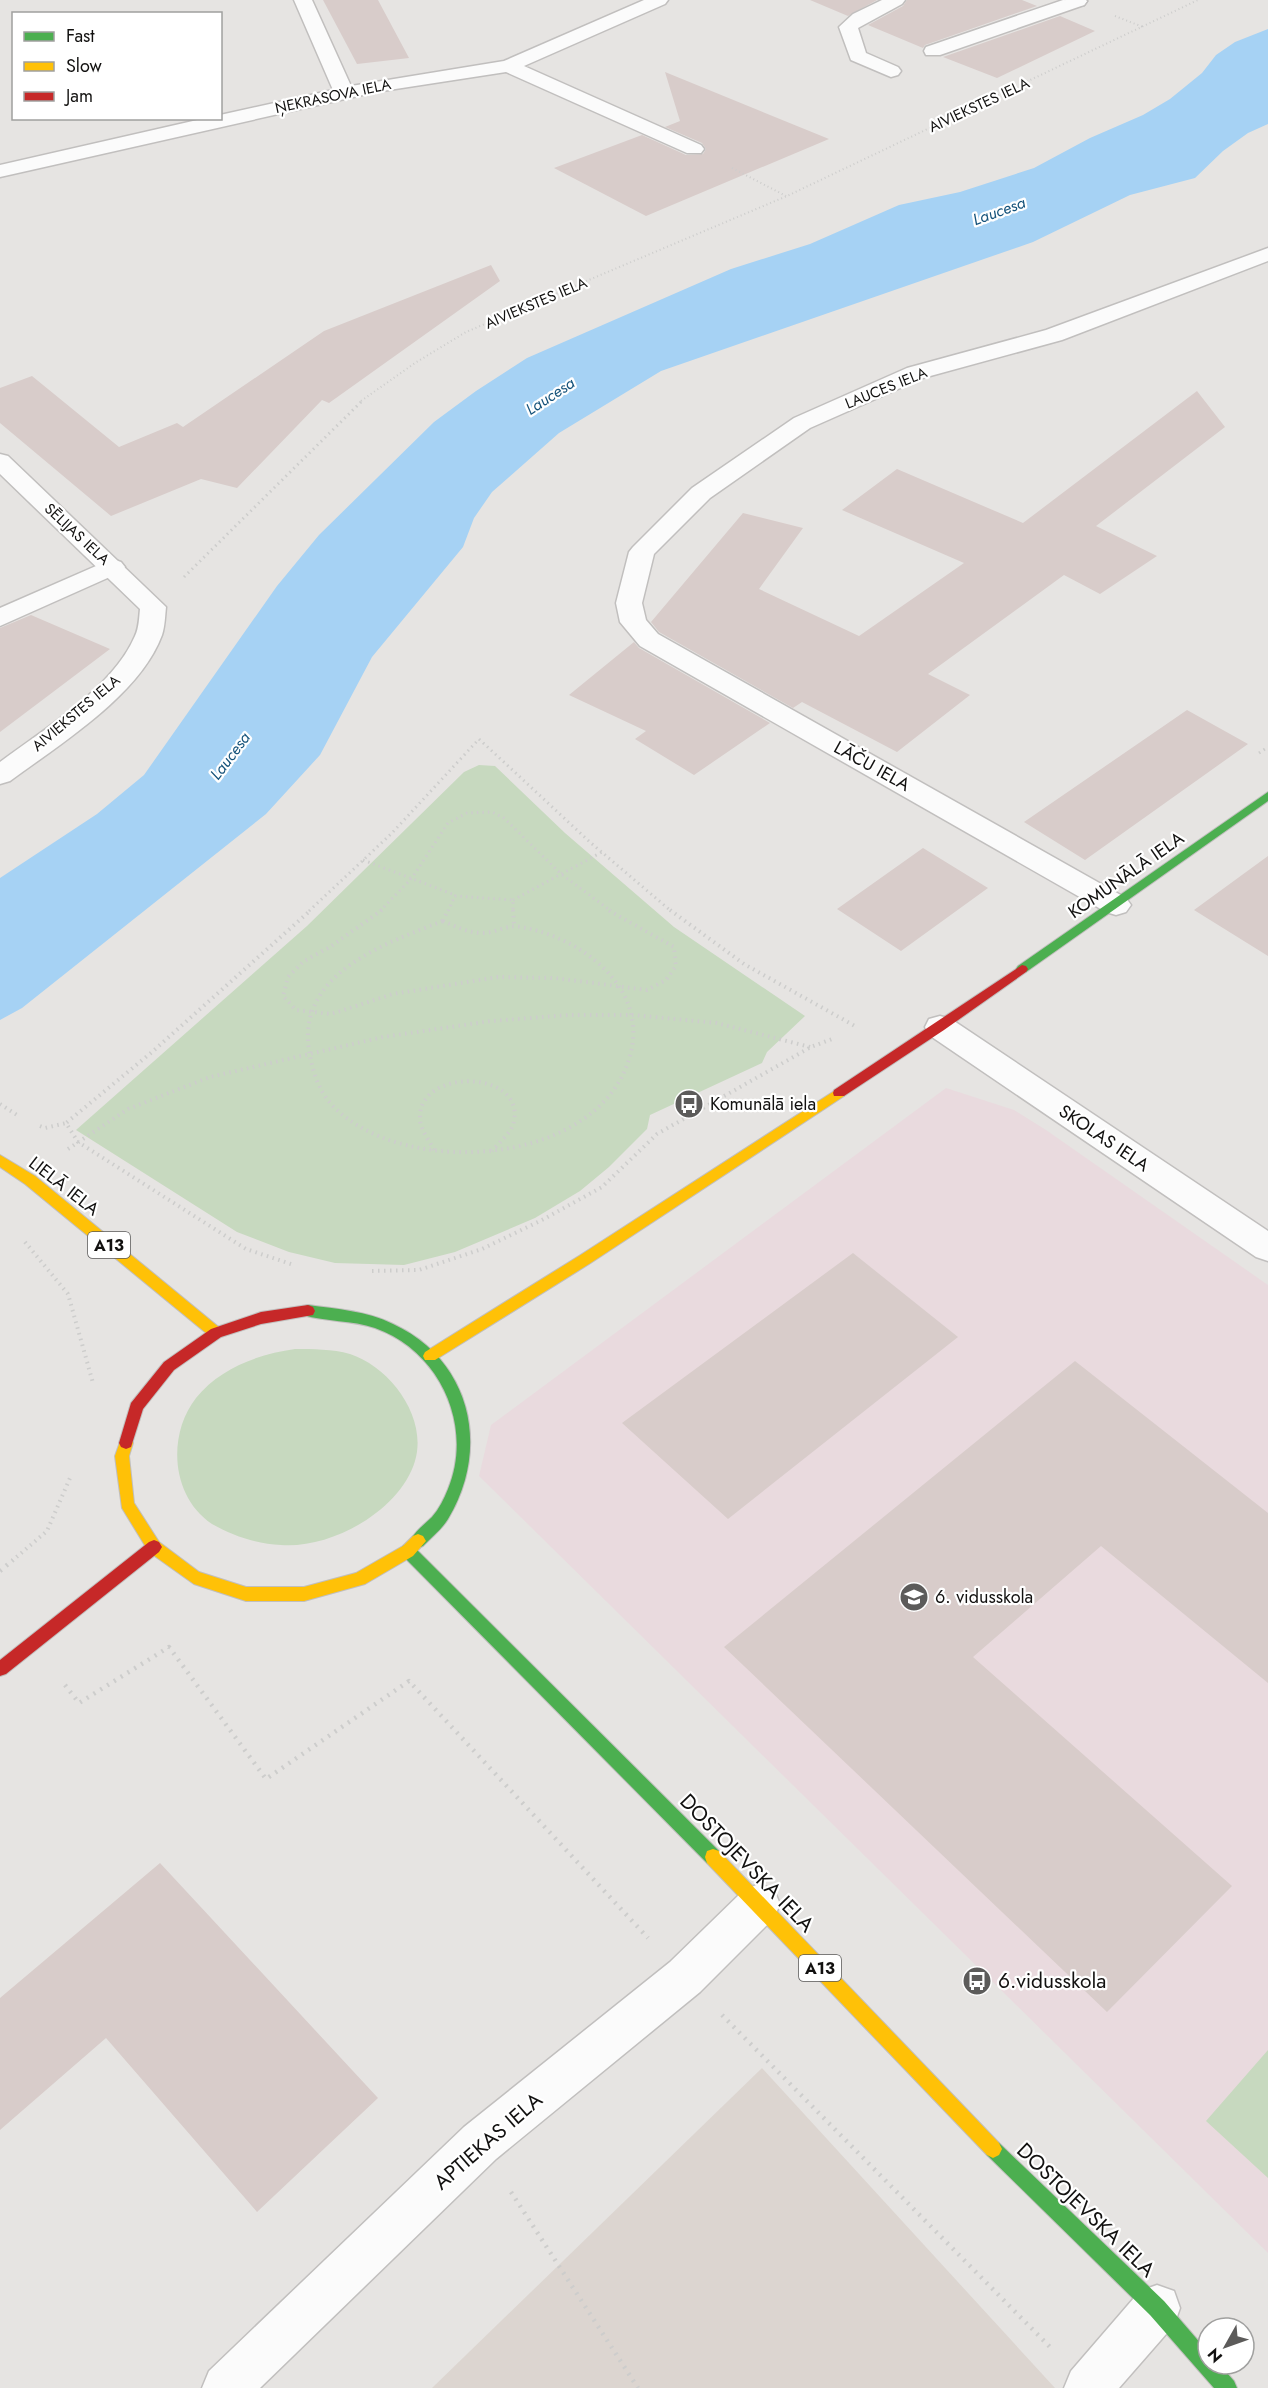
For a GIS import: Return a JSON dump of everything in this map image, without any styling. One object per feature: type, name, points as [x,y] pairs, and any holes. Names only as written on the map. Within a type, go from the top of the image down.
[{"type":"main road","name":"KOMUNĀLĀ IELA","points":[[430,1356],[584,1260],[940,1027],[1268,796]]},
{"type":"main road","name":"LIELĀ IELA","points":[[0,1160],[30,1180],[216,1333]]},
{"type":"main road","points":[[308,1311],[354,1317],[396,1331],[430,1356],[455,1390],[466,1430],[462,1473],[442,1515],[408,1551],[360,1579],[304,1594],[246,1593],[194,1577],[154,1547],[127,1504],[122,1456],[136,1407],[169,1366],[216,1333],[261,1318],[308,1311]]},
{"type":"main road","points":[[0,1669],[154,1547]]},
{"type":"main road","name":"DOSTOJEVSKA IELA","points":[[408,1551],[759,1904],[1007,2163],[1156,2308],[1227,2388]]},
{"type":"street","points":[[303,0],[344,92]]},
{"type":"street","name":"ŅEKRASOVA IELA","points":[[0,171],[344,92],[508,66],[659,0]]},
{"type":"street","points":[[891,71],[858,56],[849,27],[860,18],[896,0]]},
{"type":"street","points":[[933,51],[1076,1]]},
{"type":"street","points":[[508,66],[694,148]]},
{"type":"street","name":"LAUCES IELA","points":[[633,622],[629,603],[642,552],[701,493],[802,423],[915,373],[1054,335],[1268,254]]},
{"type":"street","name":"SĒLIJAS IELA","points":[[0,461],[153,607]]},
{"type":"street","points":[[0,618],[112,567]]},
{"type":"street","name":"AIVIEKSTES IELA","points":[[0,774],[66,725],[107,690],[132,664],[148,635],[153,607]]},
{"type":"street","name":"LĀČU IELA","points":[[633,622],[649,640],[1116,905]]},
{"type":"street","name":"SKOLAS IELA","points":[[940,1027],[1268,1248]]},
{"type":"street","name":"APTIEKAS IELA","points":[[226,2388],[480,2143],[685,1977],[759,1904]]},
{"type":"street","points":[[1088,2387],[1156,2308]]},
{"type":"path","name":"AIVIEKSTES IELA","points":[[153,607],[356,405],[415,363],[466,332],[787,196],[1198,0]]},
{"type":"path","points":[[694,148],[787,196]]},
{"type":"path","points":[[35,1124],[45,1128],[66,1123],[200,1010],[306,916],[445,778],[479,738],[602,852],[709,940],[775,982],[860,1028]]},
{"type":"path","points":[[492,812],[504,818],[561,874],[608,910],[674,947],[676,966],[666,980],[647,990],[555,978],[498,976],[393,994],[331,1014],[296,1010],[283,996],[288,977],[304,961],[330,947],[377,915],[412,878],[448,823],[467,813],[492,812]]},
{"type":"path","points":[[363,860],[455,896],[513,900],[602,852]]},
{"type":"path","points":[[443,921],[479,934],[514,925],[576,946],[603,965],[621,987],[633,1015],[634,1045],[624,1075],[603,1102],[572,1126],[537,1142],[491,1152],[435,1151],[401,1144],[367,1133],[337,1111],[316,1085],[306,1056],[307,1027],[318,999],[336,974],[362,956],[443,921],[455,896]]},
{"type":"path","points":[[513,900],[514,925]]},
{"type":"path","points":[[78,1142],[128,1109],[210,1077],[383,1037],[491,1021],[569,1015],[633,1015],[717,1023],[811,1047],[657,1134],[602,1187],[542,1220],[482,1248],[419,1270],[367,1271]]},
{"type":"path","points":[[435,1151],[420,1123],[420,1112],[425,1101],[434,1091],[463,1081],[478,1081],[504,1092],[512,1101],[515,1113],[514,1124],[491,1152]]},
{"type":"path","points":[[0,1104],[25,1120]]},
{"type":"path","points":[[66,1123],[78,1142],[246,1249],[300,1267]]},
{"type":"path","points":[[23,1239],[68,1294],[93,1384],[90,1395]]},
{"type":"path","points":[[0,1571],[46,1531],[72,1473]]},
{"type":"path","points":[[34,1643],[79,1703],[169,1647],[266,1779],[409,1681],[685,1977],[1088,2387]]},
{"type":"path","points":[[480,2143],[638,2388]]},
{"type":"shaded area","points":[[946,1088],[1014,1110],[1268,1285],[1268,2253],[479,1476],[491,1425]]},
{"type":"shaded area","points":[[762,2068],[1055,2388],[432,2388]]},
{"type":"green space","points":[[479,765],[495,766],[565,833],[674,927],[805,1016],[767,1052],[762,1063],[650,1115],[647,1129],[609,1167],[580,1191],[535,1218],[455,1252],[404,1265],[335,1263],[289,1252],[237,1232],[76,1130],[307,926],[464,772]]},
{"type":"green space","points":[[295,1349],[329,1350],[350,1354],[379,1370],[392,1382],[411,1411],[418,1444],[415,1461],[407,1479],[395,1496],[379,1511],[361,1523],[321,1541],[300,1545],[281,1545],[245,1539],[212,1524],[198,1512],[181,1482],[178,1447],[180,1430],[187,1413],[206,1387],[241,1364]]},
{"type":"green space","points":[[1268,2050],[1268,2178],[1206,2121]]},
{"type":"water","name":"Laucesa","points":[[1268,29],[1268,124],[1248,133],[1223,151],[1195,178],[1130,195],[1033,242],[661,371],[559,433],[492,492],[474,518],[463,547],[372,657],[320,755],[266,814],[22,1008],[0,1020],[0,878],[97,814],[144,775],[277,586],[319,535],[434,422],[527,358],[731,269],[810,244],[899,205],[960,192],[1034,168],[1090,138],[1143,115],[1170,99],[1202,73],[1216,55],[1235,42]]},
{"type":"building","points":[[323,0],[378,0],[409,58],[357,64]]},
{"type":"building","points":[[810,0],[877,0],[848,16]]},
{"type":"building","points":[[907,0],[1022,0],[1037,6],[925,45],[923,48],[868,25],[903,6]]},
{"type":"building","points":[[1060,16],[1095,31],[997,78],[943,57]]},
{"type":"building","points":[[665,72],[829,139],[646,216],[554,168],[642,135],[686,155],[703,154],[706,149],[702,143],[665,127],[680,121]]},
{"type":"building","points":[[491,265],[500,281],[329,403],[322,400],[237,488],[201,479],[111,516],[0,423],[0,388],[32,376],[119,447],[177,423],[183,427],[324,331]]},
{"type":"building","points":[[1197,391],[1225,427],[1096,526],[1157,556],[1100,594],[1064,575],[928,674],[970,695],[897,752],[802,702],[793,708],[659,632],[651,622],[743,513],[803,528],[759,589],[859,636],[964,563],[842,510],[897,469],[1023,523]]},
{"type":"building","points":[[31,615],[110,649],[0,732],[0,628]]},
{"type":"building","points":[[634,642],[639,648],[770,723],[694,775],[635,739],[646,731],[569,695]]},
{"type":"building","points":[[1187,710],[1248,744],[1085,860],[1024,822]]},
{"type":"building","points":[[923,848],[988,888],[901,951],[837,909]]},
{"type":"building","points":[[1268,856],[1268,956],[1194,910]]},
{"type":"building","points":[[853,1253],[958,1337],[728,1519],[622,1423]]},
{"type":"building","name":"6. vidusskola","points":[[1075,1361],[1268,1513],[1268,1683],[1101,1546],[973,1657],[1232,1886],[1107,2012],[724,1647]]},
{"type":"building","points":[[160,1863],[378,2098],[257,2212],[106,2038],[0,2130],[0,1998]]},
{"type":"traffic: fast","points":[[1022,969],[1268,796]]},
{"type":"traffic: fast","points":[[308,1311],[366,1320],[397,1332],[420,1349],[439,1368],[453,1390],[461,1413],[465,1437],[463,1463],[456,1488],[443,1514],[418,1541]]},
{"type":"traffic: fast","points":[[408,1551],[713,1857]]},
{"type":"traffic: fast","points":[[993,2149],[1157,2308],[1227,2388]]},
{"type":"traffic: slow","points":[[430,1356],[584,1260],[839,1093]]},
{"type":"traffic: slow","points":[[0,1160],[30,1180],[216,1333]]},
{"type":"traffic: slow","points":[[126,1443],[122,1456],[127,1504],[154,1547],[194,1577],[246,1594],[304,1594],[360,1579],[408,1551],[418,1541]]},
{"type":"traffic: slow","points":[[713,1857],[993,2149]]},
{"type":"traffic: jam","points":[[839,1093],[940,1027],[1022,969]]},
{"type":"traffic: jam","points":[[126,1443],[136,1407],[169,1366],[216,1333],[261,1318],[308,1311]]},
{"type":"traffic: jam","points":[[0,1669],[154,1547]]},
{"type":"place","name":"Komunālā iela","points":[[689,1104]]},
{"type":"place","name":"6. vidusskola","points":[[914,1597]]},
{"type":"place","name":"6.vidusskola","points":[[977,1981]]}]
